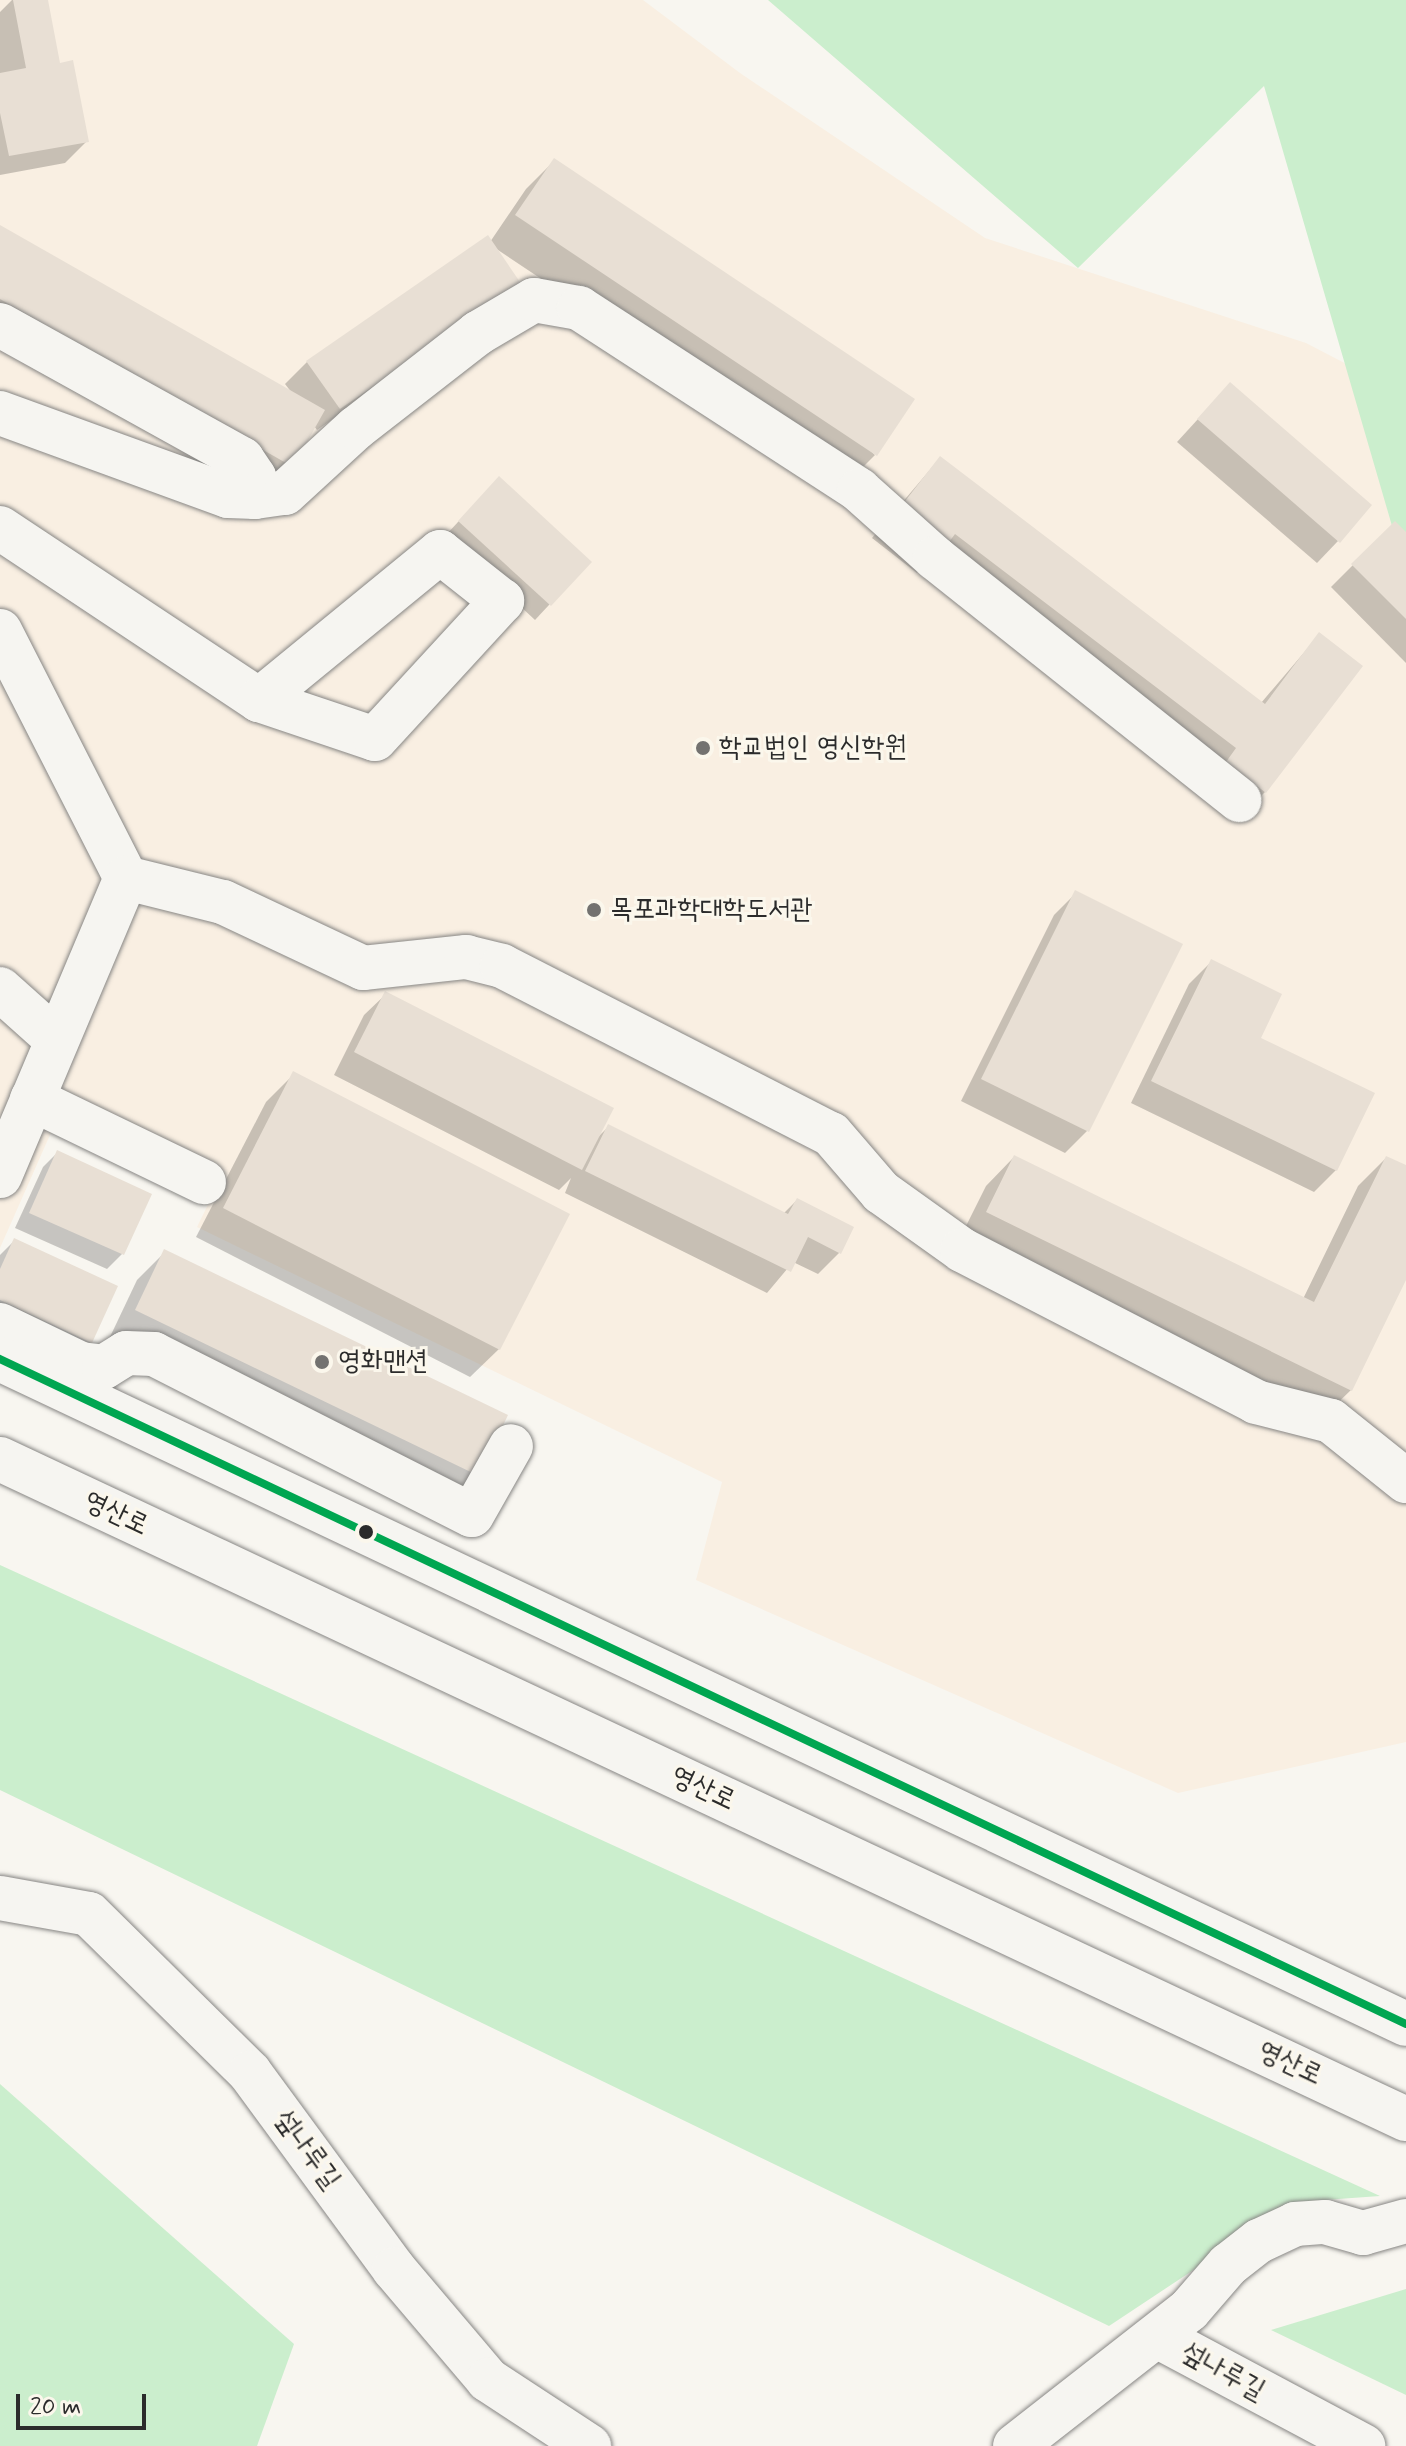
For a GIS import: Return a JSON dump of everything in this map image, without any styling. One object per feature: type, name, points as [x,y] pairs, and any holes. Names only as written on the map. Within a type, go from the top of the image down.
[{"type":"street","points":[[0,413],[228,496],[255,497],[285,493],[478,333],[534,300],[579,308],[859,490],[935,558],[1239,800]]},
{"type":"street","points":[[0,325],[242,459],[254,477],[255,497]]},
{"type":"street","points":[[0,528],[259,700],[375,739],[502,601],[440,552],[259,700]]},
{"type":"street","points":[[0,631],[126,878],[223,902],[363,968],[466,957],[502,966],[831,1134],[881,1192],[962,1250],[1256,1402],[1331,1421],[1406,1481]]},
{"type":"street","points":[[0,1176],[126,878]]},
{"type":"street","points":[[0,989],[57,1040]]},
{"type":"street","points":[[32,1099],[204,1182]]},
{"type":"street","points":[[0,1325],[81,1364],[104,1367],[126,1353],[154,1354],[472,1515],[511,1446]]},
{"type":"street","points":[[0,1359],[1406,2024]]},
{"type":"street","name":"영산로","points":[[0,1459],[1406,2119]]},
{"type":"street","name":"섶나루길","points":[[0,1898],[89,1914],[250,2073],[394,2269],[488,2380],[589,2446]]},
{"type":"street","points":[[1157,2336],[1189,2310],[1228,2265],[1259,2241],[1295,2224],[1325,2222],[1363,2233],[1406,2221]]},
{"type":"street","name":"섶나루길","points":[[1015,2446],[1157,2336],[1363,2446]]},
{"type":"shaded area","name":"학교법인 영신학원","points":[[0,0],[643,0],[740,73],[985,238],[1306,343],[1406,395],[1406,1742],[1178,1793],[696,1580],[722,1482],[197,1227],[218,1184],[65,1101],[0,1248]]},
{"type":"green space","points":[[768,0],[1406,0],[1406,574],[1264,86],[1078,268]]},
{"type":"green space","points":[[0,1565],[1380,2196],[1296,2202],[1109,2326],[0,1790]]},
{"type":"green space","points":[[0,2084],[294,2344],[257,2446],[0,2446]]},
{"type":"green space","points":[[1406,2289],[1406,2395],[1271,2330]]},
{"type":"building","points":[[13,0],[48,0],[60,63],[73,60],[89,142],[9,156],[0,113],[0,73],[26,68]]},
{"type":"building","points":[[554,158],[915,399],[877,456],[515,215]]},
{"type":"building","points":[[0,225],[325,410],[293,467],[0,299]]},
{"type":"building","points":[[488,235],[522,285],[340,409],[306,361]]},
{"type":"building","points":[[1230,382],[1372,505],[1340,543],[1197,419]]},
{"type":"building","points":[[940,456],[1265,704],[1319,632],[1363,666],[1266,793],[1226,762],[1236,748],[955,534],[946,546],[899,509]]},
{"type":"building","points":[[499,476],[592,562],[551,606],[458,521]]},
{"type":"building","points":[[1395,521],[1406,532],[1406,619],[1351,564]]},
{"type":"building","points":[[1075,890],[1183,944],[1089,1132],[981,1079]]},
{"type":"building","points":[[1211,959],[1282,994],[1261,1038],[1375,1093],[1337,1171],[1151,1081]]},
{"type":"building","points":[[385,991],[614,1108],[582,1170],[354,1052]]},
{"type":"building","points":[[293,1071],[570,1214],[500,1350],[223,1208]]},
{"type":"building","points":[[608,1124],[788,1214],[797,1198],[854,1227],[841,1254],[808,1237],[791,1272],[585,1171]]},
{"type":"building","points":[[57,1150],[152,1194],[124,1255],[29,1213]]},
{"type":"building","points":[[1014,1155],[1314,1302],[1386,1156],[1406,1165],[1406,1280],[1352,1391],[986,1212]]},
{"type":"building","points":[[14,1238],[118,1286],[92,1343],[0,1300],[0,1269]]},
{"type":"building","name":"영화맨션","points":[[164,1249],[508,1415],[479,1476],[135,1310]]},
{"type":"transit line","points":[[0,1359],[1406,2024]]},
{"type":"place","name":"학교법인 영신학원","points":[[703,748]]},
{"type":"place","name":"목포과학대학도서관","points":[[594,910]]},
{"type":"place","name":"영화맨션","points":[[322,1362]]}]
